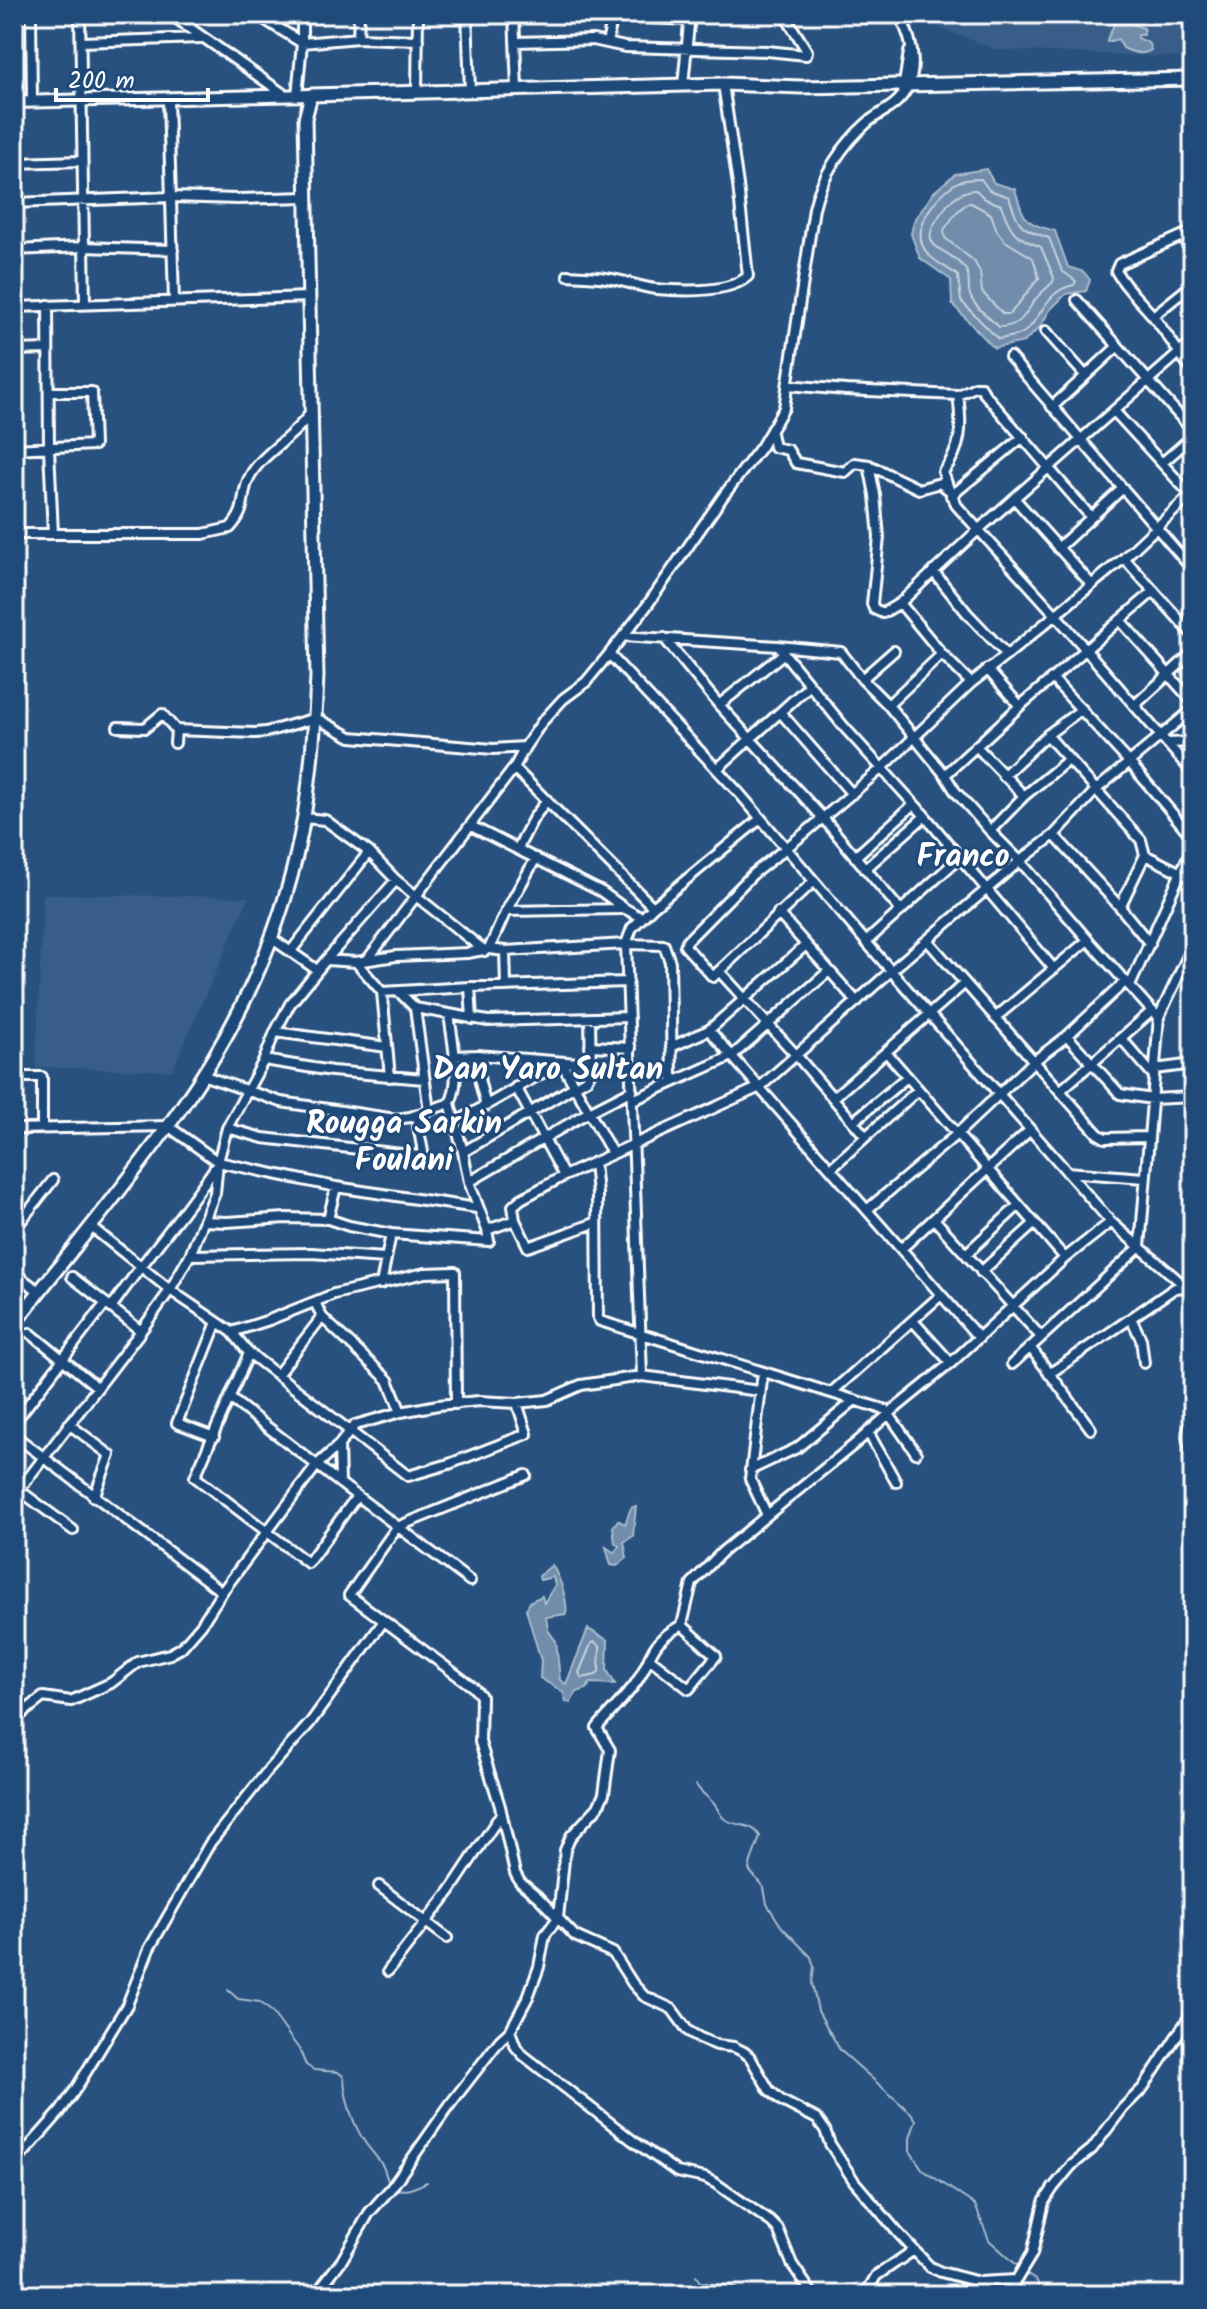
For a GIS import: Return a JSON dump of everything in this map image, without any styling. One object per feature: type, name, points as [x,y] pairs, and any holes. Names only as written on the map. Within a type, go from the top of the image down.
[{"type":"highway","points":[[14,1324],[168,1126],[202,1075],[244,1001],[271,938],[293,868],[304,818],[316,718],[317,632],[305,119],[311,95],[1193,76]]},
{"type":"main road","points":[[14,102],[311,95]]},
{"type":"street","points":[[31,14],[32,101]]},
{"type":"street","points":[[80,14],[85,303]]},
{"type":"street","points":[[170,14],[292,96],[302,43],[302,14]]},
{"type":"street","points":[[187,27],[197,14]]},
{"type":"street","points":[[256,14],[302,43],[358,38],[418,40]]},
{"type":"street","points":[[358,38],[359,14]]},
{"type":"street","points":[[417,91],[418,14]]},
{"type":"street","points":[[467,14],[470,90]]},
{"type":"street","points":[[514,14],[517,89]]},
{"type":"street","points":[[515,42],[593,40],[625,47],[806,55],[807,51],[784,14]]},
{"type":"street","points":[[366,961],[514,768],[542,722],[563,699],[586,682],[623,636],[771,433],[784,408],[818,194],[851,139],[868,122],[894,105],[907,83],[910,43],[899,14]]},
{"type":"street","points":[[607,43],[614,16],[690,17],[683,85]]},
{"type":"street","points":[[81,42],[202,38]]},
{"type":"street","points":[[568,275],[609,278],[654,289],[691,290],[721,288],[746,278],[748,265],[723,84]]},
{"type":"street","points":[[168,99],[174,301]]},
{"type":"street","points":[[14,163],[82,161]]},
{"type":"street","points":[[14,203],[171,197],[307,197]]},
{"type":"street","points":[[1193,231],[1187,240],[1119,264],[1116,271],[1193,371]]},
{"type":"street","points":[[1187,240],[1193,258]]},
{"type":"street","points":[[14,250],[84,247],[173,250]]},
{"type":"street","points":[[1153,316],[1193,284]]},
{"type":"street","points":[[14,307],[309,297]]},
{"type":"street","points":[[1077,300],[1193,433],[1162,463]]},
{"type":"street","points":[[48,305],[53,534]]},
{"type":"street","points":[[1046,331],[1085,375]]},
{"type":"street","points":[[869,465],[879,537],[872,604],[874,609],[883,613],[900,603],[978,530],[1193,341]]},
{"type":"street","points":[[1052,407],[1118,346]]},
{"type":"street","points":[[14,350],[48,349]]},
{"type":"street","points":[[1010,357],[1193,570]]},
{"type":"street","points":[[788,385],[958,395],[981,387],[1091,517]]},
{"type":"street","points":[[14,449],[94,445],[92,392],[49,392]]},
{"type":"street","points":[[958,395],[962,428],[951,462],[943,472],[957,506],[1193,773]]},
{"type":"street","points":[[14,534],[203,534],[230,528],[243,510],[246,484],[254,469],[312,411]]},
{"type":"street","points":[[814,881],[713,977],[686,948],[685,944],[753,874],[881,769],[971,683],[1124,558],[1192,494],[1114,411]]},
{"type":"street","points":[[771,433],[774,447],[788,450],[796,463],[845,472],[855,463],[869,465],[919,489],[940,483],[950,493]]},
{"type":"street","points":[[950,493],[1023,437]]},
{"type":"street","points":[[1058,548],[1123,488]]},
{"type":"street","points":[[1014,498],[1091,584]]},
{"type":"street","points":[[1124,558],[1193,635]]},
{"type":"street","points":[[933,571],[1007,655]]},
{"type":"street","points":[[945,775],[1154,591]]},
{"type":"street","points":[[900,603],[942,654],[971,683]]},
{"type":"street","points":[[1120,620],[1193,702]]},
{"type":"street","points":[[623,636],[781,650],[839,651],[888,705],[955,791],[1156,1014],[1155,1072],[1140,1247],[1012,1364]]},
{"type":"street","points":[[664,638],[901,911]]},
{"type":"street","points":[[781,650],[1054,969]]},
{"type":"street","points":[[719,705],[781,650]]},
{"type":"street","points":[[862,679],[894,651]]},
{"type":"street","points":[[1135,705],[1193,652]]},
{"type":"street","points":[[609,654],[717,769],[1111,1222],[1190,1288]]},
{"type":"street","points":[[888,705],[942,654]]},
{"type":"street","points":[[987,669],[1020,706]]},
{"type":"street","points":[[1053,679],[1193,838]]},
{"type":"street","points":[[717,769],[809,686]]},
{"type":"street","points":[[1003,776],[1047,735],[1082,709]]},
{"type":"street","points":[[595,1223],[528,1247],[515,1220],[513,1205],[612,1153],[760,1087],[892,970],[1054,835],[1096,790],[1164,740],[1193,709]]},
{"type":"street","points":[[781,713],[852,794]]},
{"type":"street","points":[[118,727],[145,728],[162,714],[176,730],[175,743]]},
{"type":"street","points":[[176,730],[266,732],[316,718],[351,737],[493,749],[525,747]]},
{"type":"street","points":[[1047,735],[1141,840],[1145,855],[1120,907]]},
{"type":"street","points":[[1164,740],[1193,742]]},
{"type":"street","points":[[976,746],[1024,796]]},
{"type":"street","points":[[990,831],[1024,796],[1068,760]]},
{"type":"street","points":[[514,768],[653,907]]},
{"type":"street","points":[[518,848],[547,800]]},
{"type":"street","points":[[855,857],[913,805]]},
{"type":"street","points":[[865,869],[925,816]]},
{"type":"street","points":[[304,818],[325,820],[369,852],[396,880],[487,950]]},
{"type":"street","points":[[642,1376],[626,944],[630,932],[653,907],[760,819]]},
{"type":"street","points":[[471,826],[602,892],[642,918]]},
{"type":"street","points":[[1054,835],[1150,944]]},
{"type":"street","points":[[868,1209],[957,1134],[1034,1061],[1128,984],[1150,944],[1193,845]]},
{"type":"street","points":[[291,951],[369,852]]},
{"type":"street","points":[[1145,855],[1193,879]]},
{"type":"street","points":[[487,950],[536,858]]},
{"type":"street","points":[[866,942],[959,858]]},
{"type":"street","points":[[73,1530],[16,1488],[44,1458],[170,1290],[190,1255],[217,1185],[218,1162],[227,1128],[249,1090],[290,1004],[396,880]]},
{"type":"street","points":[[506,911],[624,908]]},
{"type":"street","points":[[778,913],[857,1002]]},
{"type":"street","points":[[271,938],[317,970]]},
{"type":"street","points":[[385,940],[396,956]]},
{"type":"street","points":[[995,1018],[1088,940]]},
{"type":"street","points":[[928,941],[1101,1137],[1148,1137]]},
{"type":"street","points":[[326,960],[356,962],[487,950],[664,945],[669,955],[672,1076],[677,1080]]},
{"type":"street","points":[[671,1047],[709,1030],[806,945]]},
{"type":"street","points":[[1061,1090],[1121,1038],[1156,1014],[1190,963],[1193,945]]},
{"type":"street","points":[[505,951],[506,985]]},
{"type":"street","points":[[356,962],[382,992],[390,1077]]},
{"type":"street","points":[[719,971],[866,1137]]},
{"type":"street","points":[[469,1182],[589,1112],[732,1056],[829,971]]},
{"type":"street","points":[[382,992],[628,982]]},
{"type":"street","points":[[833,1098],[965,983]]},
{"type":"street","points":[[470,987],[472,1019]]},
{"type":"street","points":[[399,992],[415,1008],[488,1021],[629,1017]]},
{"type":"street","points":[[415,1008],[429,1111]]},
{"type":"street","points":[[204,1221],[328,1219],[391,1234],[489,1241],[469,1182],[450,1103],[454,1093],[454,1056],[449,1014]]},
{"type":"street","points":[[463,1152],[587,1079],[591,1071],[590,1018]]},
{"type":"street","points":[[709,1030],[979,1338]]},
{"type":"street","points":[[275,1032],[387,1047]]},
{"type":"street","points":[[1067,1036],[1120,1094],[1152,1099],[1193,1097]]},
{"type":"street","points":[[1121,1038],[1155,1072]]},
{"type":"street","points":[[590,1046],[631,1048]]},
{"type":"street","points":[[886,1052],[1065,1258]]},
{"type":"street","points":[[477,1055],[486,1106]]},
{"type":"street","points":[[454,1056],[591,1064]]},
{"type":"street","points":[[264,1060],[332,1071],[424,1079]]},
{"type":"street","points":[[561,1062],[612,1153]]},
{"type":"street","points":[[455,1123],[561,1062]]},
{"type":"street","points":[[1155,1072],[1193,1064]]},
{"type":"street","points":[[202,1075],[281,1102],[396,1119],[450,1103]]},
{"type":"street","points":[[14,1077],[42,1077],[42,1129]]},
{"type":"street","points":[[853,1122],[907,1077]]},
{"type":"street","points":[[516,1087],[564,1176]]},
{"type":"street","points":[[831,1168],[918,1090]]},
{"type":"street","points":[[227,1128],[263,1138],[419,1156],[423,1152],[416,1115]]},
{"type":"street","points":[[14,1129],[168,1126],[218,1162],[336,1187],[477,1208]]},
{"type":"street","points":[[901,1249],[1030,1130]]},
{"type":"street","points":[[14,1423],[192,1200],[218,1162]]},
{"type":"street","points":[[594,1162],[600,1321],[886,1410],[916,1453]]},
{"type":"street","points":[[1067,1172],[1144,1178]]},
{"type":"street","points":[[14,1230],[53,1180]]},
{"type":"street","points":[[328,1219],[336,1187]]},
{"type":"street","points":[[966,1254],[1019,1205]]},
{"type":"street","points":[[934,1219],[1041,1337]]},
{"type":"street","points":[[487,1230],[515,1220]]},
{"type":"street","points":[[315,2295],[342,2260],[369,2213],[510,2031],[539,1967],[545,1935],[558,1918],[565,1850],[571,1836],[598,1807],[604,1794],[610,1750],[597,1728],[633,1687],[653,1646],[682,1625],[692,1583],[722,1552],[951,1363],[1065,1258],[1111,1222]]},
{"type":"street","points":[[981,1272],[1035,1223]]},
{"type":"street","points":[[90,1226],[170,1290],[232,1332],[249,1353],[408,1476],[527,1434],[517,1403]]},
{"type":"street","points":[[381,1284],[391,1234]]},
{"type":"street","points":[[190,1255],[311,1253],[385,1258]]},
{"type":"street","points":[[232,1332],[334,1294],[425,1273],[455,1272],[456,1404]]},
{"type":"street","points":[[14,1273],[39,1291]]},
{"type":"street","points":[[72,1277],[141,1331]]},
{"type":"street","points":[[1049,1374],[1175,1288],[1190,1288]]},
{"type":"street","points":[[832,1392],[941,1295]]},
{"type":"street","points":[[315,1302],[322,1317],[388,1380],[401,1412]]},
{"type":"street","points":[[277,1375],[322,1317]]},
{"type":"street","points":[[1131,1318],[1141,1339],[1144,1363]]},
{"type":"street","points":[[913,1321],[951,1363]]},
{"type":"street","points":[[214,1437],[177,1423],[217,1322]]},
{"type":"street","points":[[30,1333],[97,1387]]},
{"type":"street","points":[[1030,1347],[1091,1429]]},
{"type":"street","points":[[249,1353],[195,1477],[308,1563],[357,1496]]},
{"type":"street","points":[[763,1372],[750,1479],[767,1515]]},
{"type":"street","points":[[14,1720],[43,1697],[71,1701],[111,1683],[138,1662],[181,1648],[317,1465],[355,1425],[401,1412],[479,1401],[517,1403],[547,1400],[591,1383],[642,1376],[760,1391]]},
{"type":"street","points":[[231,1399],[470,1581]]},
{"type":"street","points":[[750,1470],[797,1448],[855,1400]]},
{"type":"street","points":[[1193,1420],[1187,1438],[1193,1455]]},
{"type":"street","points":[[69,1424],[110,1455],[94,1497]]},
{"type":"street","points":[[868,1432],[896,1482]]},
{"type":"street","points":[[14,1435],[222,1592]]},
{"type":"street","points":[[339,1445],[340,1483]]},
{"type":"street","points":[[526,1475],[397,1527],[349,1595],[481,1696],[480,1742],[520,1882],[575,1936],[613,1953],[644,1996],[672,2009],[688,2031],[700,2038],[744,2052],[769,2090],[782,2101],[817,2119],[854,2181],[930,2267],[979,2282],[1016,2280]]},
{"type":"street","points":[[14,2164],[60,2112],[77,2087],[127,2005],[149,1949],[210,1843],[310,1723],[383,1622]]},
{"type":"street","points":[[649,1658],[689,1689],[716,1656],[682,1625]]},
{"type":"street","points":[[388,1971],[450,1891],[501,1814]]},
{"type":"street","points":[[379,1886],[447,1938]]},
{"type":"street","points":[[1009,2295],[1032,2254],[1044,2202],[1053,2188],[1071,2166],[1092,2149],[1123,2108],[1143,2088],[1193,2011]]},
{"type":"street","points":[[510,2031],[523,2055],[632,2140],[677,2172],[715,2183],[771,2222],[778,2229],[792,2264],[813,2295]]},
{"type":"street","points":[[865,2295],[876,2276],[914,2250]]},
{"type":"shaded area","points":[[927,14],[1193,14],[1193,58],[998,50],[939,28]]},
{"type":"shaded area","points":[[43,894],[249,897],[172,1071],[36,1067]]},
{"type":"water","points":[[1118,20],[1144,28],[1144,35],[1137,38],[1148,43],[1151,50],[1137,53],[1123,48],[1118,39],[1107,42]]},
{"type":"water","points":[[986,169],[994,183],[1015,189],[1026,218],[1055,231],[1068,267],[1084,272],[1090,280],[1086,291],[1066,294],[1024,342],[994,348],[952,304],[951,280],[920,258],[911,234],[914,221],[934,192],[955,174]]},
{"type":"water","points":[[636,1506],[633,1536],[624,1542],[627,1558],[617,1566],[611,1565],[606,1547],[615,1553],[619,1546],[615,1543],[613,1527],[618,1520],[625,1524],[631,1508]]},
{"type":"water","points":[[552,1565],[566,1602],[566,1614],[546,1617],[548,1630],[556,1641],[560,1680],[566,1684],[588,1629],[608,1640],[607,1670],[615,1684],[590,1683],[587,1689],[577,1692],[570,1703],[563,1692],[540,1678],[541,1661],[526,1609],[531,1601],[542,1596],[544,1603],[555,1585],[553,1577],[540,1580],[539,1576]]},
{"type":"waterway","points":[[696,1785],[724,1818],[753,1829],[760,1836],[749,1870],[764,1888],[767,1904],[781,1926],[811,1957],[818,2011],[840,2050],[911,2113],[916,2120],[910,2138],[910,2151],[923,2170],[975,2205],[989,2240],[1019,2267]]},
{"type":"waterway","points":[[228,1990],[238,1999],[260,2002],[272,2012],[299,2049],[306,2065],[314,2070],[338,2072],[344,2077],[354,2121],[361,2137],[383,2167],[389,2183]]},
{"type":"waterway","points":[[394,2188],[407,2190],[427,2182]]},
{"type":"waterway","points":[[1023,2272],[1037,2281],[1041,2295]]},
{"type":"waterway","points":[[696,2276],[700,2282],[734,2287],[747,2295]]},
{"type":"waterway","points":[[874,2286],[887,2288],[895,2295]]},
{"type":"waterway","points":[[855,2295],[867,2287]]},
{"type":"district","name":"Franco","points":[[963,855]]},
{"type":"district","name":"Dan Yaro Sultan","points":[[548,1068]]},
{"type":"district","name":"Rougga Sarkin Foulani","points":[[404,1140]]}]
